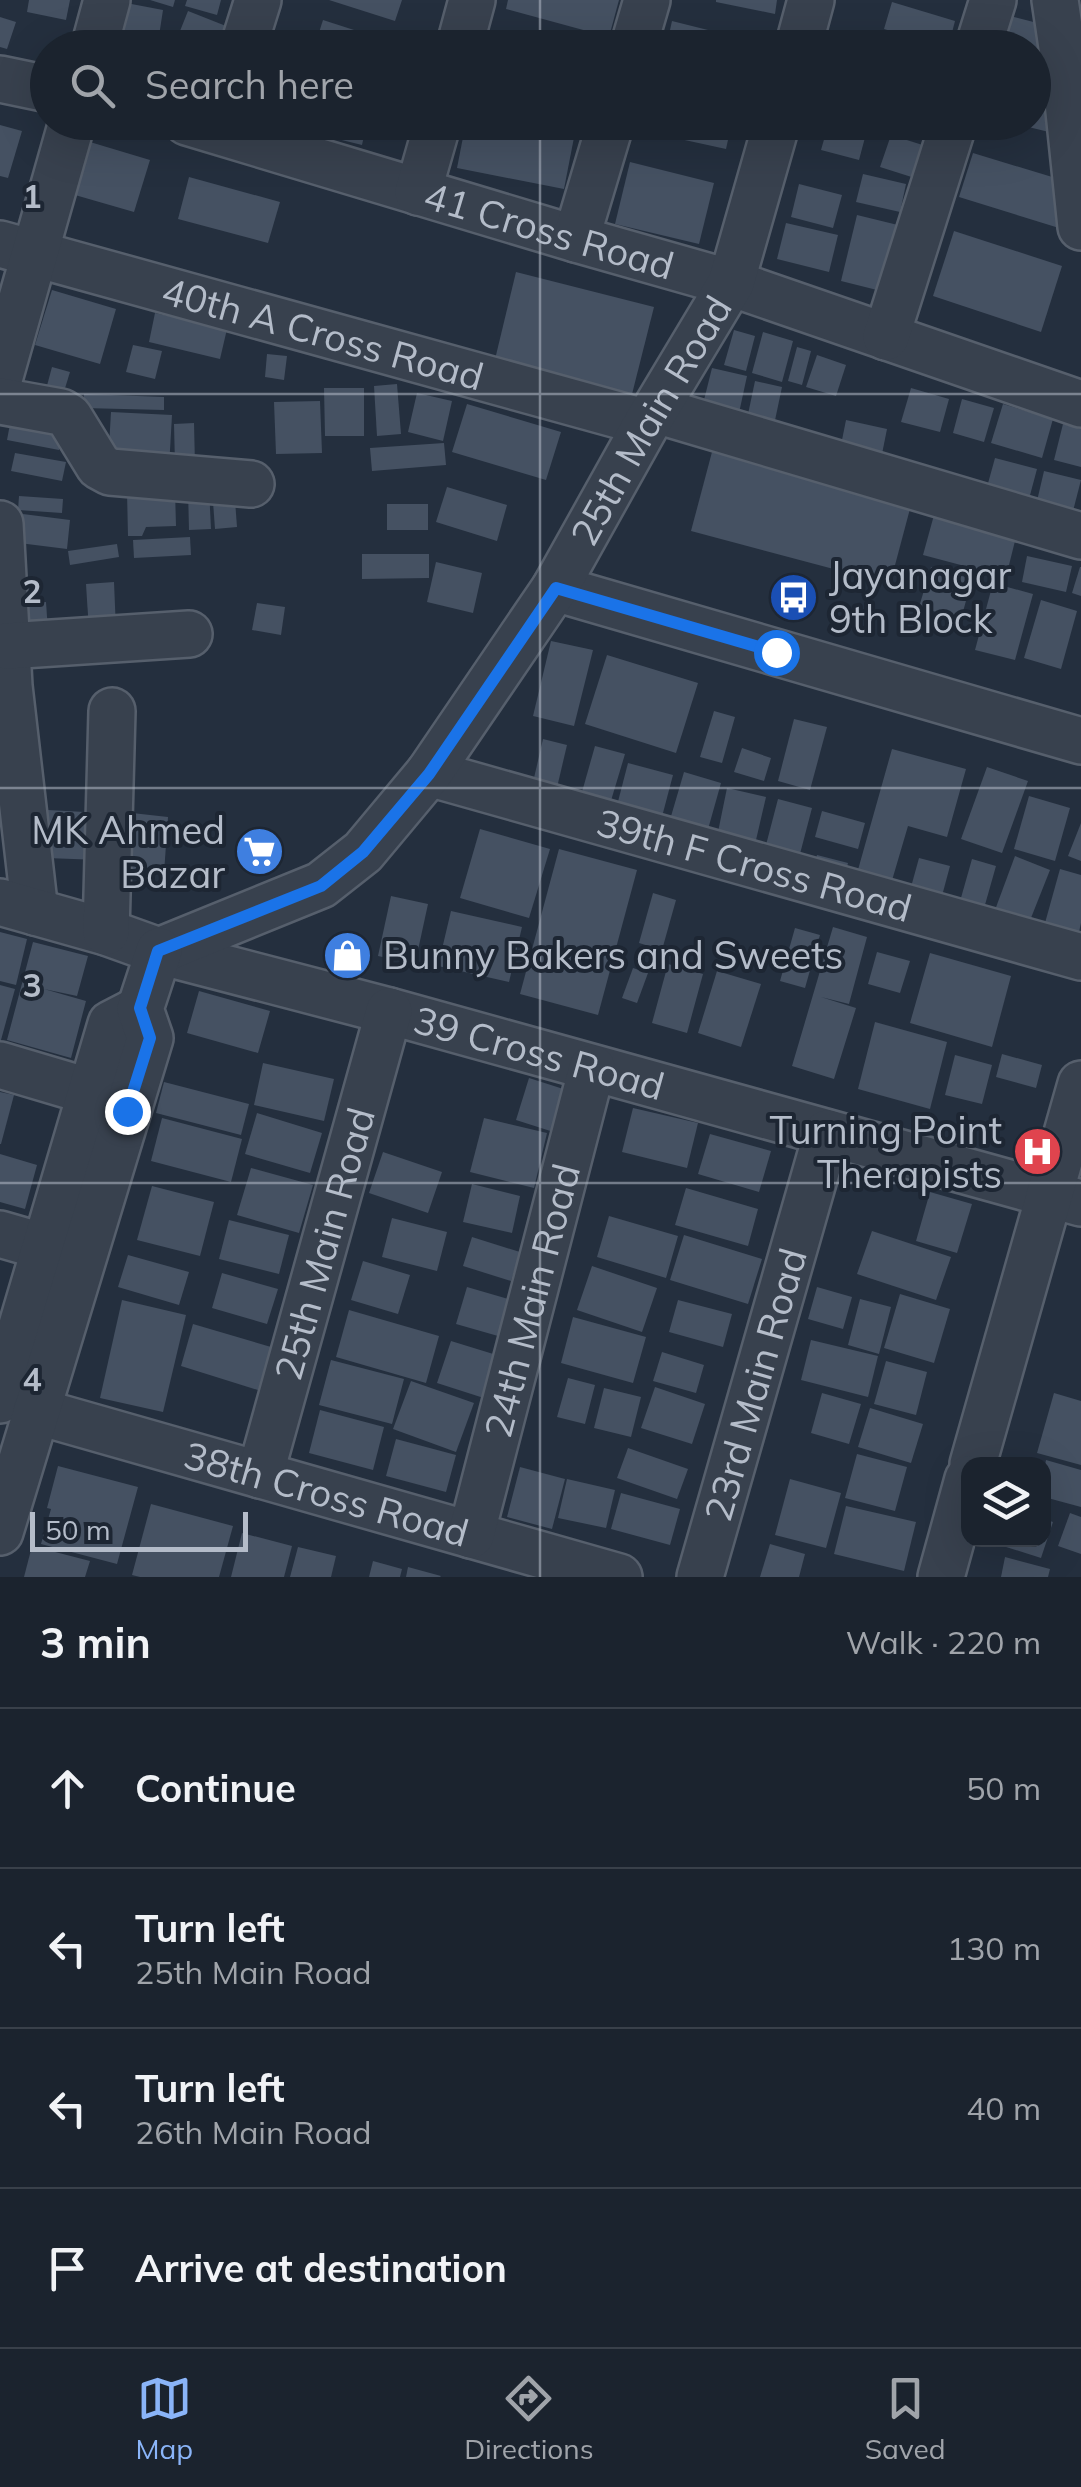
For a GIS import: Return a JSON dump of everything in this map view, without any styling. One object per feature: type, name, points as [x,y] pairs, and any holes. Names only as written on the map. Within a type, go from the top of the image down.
[{"type":"street","points":[[99,30],[107,0]]},
{"type":"street","points":[[249,30],[258,0]]},
{"type":"street","points":[[464,30],[472,0]]},
{"type":"street","points":[[638,30],[646,0]]},
{"type":"street","points":[[803,30],[812,0]]},
{"type":"street","points":[[984,30],[993,0]]},
{"type":"street","points":[[1070,7],[1063,54],[1081,227]]},
{"type":"street","points":[[0,79],[30,85]]},
{"type":"street","points":[[0,376],[17,249],[64,140]]},
{"type":"street","name":"41 Cross Road","points":[[255,140],[576,240],[731,283],[1081,404]]},
{"type":"street","points":[[418,192],[433,140]]},
{"type":"street","points":[[576,240],[605,140]]},
{"type":"street","name":"25th Main Road","points":[[158,951],[321,886],[363,852],[429,774],[556,588],[731,283],[772,140]]},
{"type":"street","points":[[886,338],[948,140]]},
{"type":"street","name":"40th A Cross Road","points":[[17,249],[652,417],[1081,536]]},
{"type":"street","points":[[0,401],[61,412],[69,417],[99,466],[110,472],[251,484]]},
{"type":"street","points":[[0,524],[18,907]]},
{"type":"street","points":[[556,588],[1081,741]]},
{"type":"street","points":[[7,646],[190,634]]},
{"type":"street","points":[[106,932],[112,711]]},
{"type":"street","name":"39th F Cross Road","points":[[429,774],[1081,957]]},
{"type":"street","name":"39 Cross Road","points":[[18,907],[158,951],[1065,1198]]},
{"type":"street","points":[[18,1406],[150,1038],[140,1008],[158,951]]},
{"type":"street","points":[[0,1532],[45,1247],[111,1024],[140,1008]]},
{"type":"street","name":"25th Main Road","points":[[260,1475],[388,1011]]},
{"type":"street","points":[[0,1065],[91,1092]]},
{"type":"street","name":"24th Main Road","points":[[472,1535],[592,1068]]},
{"type":"street","points":[[975,1457],[1065,1198],[1081,1084]]},
{"type":"street","name":"23rd Main Road","points":[[700,1577],[827,1133]]},
{"type":"street","points":[[0,1234],[45,1247]]},
{"type":"street","name":"38th Cross Road","points":[[18,1406],[619,1577]]},
{"type":"street","points":[[941,1577],[961,1504]]},
{"type":"building","points":[[29,0],[70,0],[66,20],[27,12]]},
{"type":"building","points":[[150,0],[175,0],[173,7]]},
{"type":"building","points":[[187,0],[221,0],[217,15],[185,6]]},
{"type":"building","points":[[329,0],[402,0],[395,21]]},
{"type":"building","points":[[508,0],[619,0],[611,30],[583,30],[506,9]]},
{"type":"building","points":[[716,0],[777,0],[775,14]]},
{"type":"building","points":[[121,2],[163,10],[160,30],[117,29]]},
{"type":"building","points":[[892,2],[955,21],[953,30],[884,29]]},
{"type":"building","points":[[188,11],[226,26],[225,30],[180,30]]},
{"type":"building","points":[[1006,15],[1053,27],[1051,35],[1051,30],[1002,30]]},
{"type":"building","points":[[0,17],[16,22],[7,49],[0,47]]},
{"type":"building","points":[[323,20],[354,30],[320,30]]},
{"type":"building","points":[[672,21],[708,30],[670,30]]},
{"type":"building","points":[[0,125],[22,131],[8,178],[0,176]]},
{"type":"building","points":[[462,140],[574,140],[564,189],[457,168]]},
{"type":"building","points":[[685,140],[728,140],[726,149]]},
{"type":"building","points":[[824,140],[864,140],[859,160],[821,150]]},
{"type":"building","points":[[889,140],[907,140],[932,148],[921,180],[880,167]]},
{"type":"building","points":[[90,142],[150,160],[134,212],[75,195]]},
{"type":"building","points":[[973,153],[1072,183],[1059,228],[959,197]]},
{"type":"building","points":[[630,162],[714,183],[699,244],[615,224]]},
{"type":"building","points":[[863,174],[906,184],[900,212],[856,202]]},
{"type":"building","points":[[189,177],[280,202],[268,243],[178,219]]},
{"type":"building","points":[[799,184],[842,195],[833,228],[791,217]]},
{"type":"building","points":[[857,215],[902,226],[885,292],[841,281]]},
{"type":"building","points":[[786,223],[838,235],[829,272],[777,259]]},
{"type":"building","points":[[954,231],[1062,266],[1041,332],[933,296]]},
{"type":"building","points":[[516,272],[654,307],[628,410],[491,376]]},
{"type":"building","points":[[52,290],[116,309],[100,364],[35,345]]},
{"type":"building","points":[[155,313],[227,329],[220,359],[149,342]]},
{"type":"building","points":[[734,330],[755,336],[746,371],[724,365]]},
{"type":"building","points":[[763,332],[793,341],[782,382],[752,373]]},
{"type":"building","points":[[133,345],[162,351],[155,379],[126,372]]},
{"type":"building","points":[[797,347],[811,351],[802,385],[788,381]]},
{"type":"building","points":[[267,354],[287,356],[284,380],[265,377]]},
{"type":"building","points":[[817,355],[846,365],[836,396],[806,387]]},
{"type":"building","points":[[52,367],[70,372],[62,398],[45,393]]},
{"type":"building","points":[[712,368],[747,376],[739,413],[703,404]]},
{"type":"building","points":[[755,381],[782,387],[774,425],[747,419]]},
{"type":"building","points":[[397,384],[401,434],[377,436],[374,386]]},
{"type":"building","points":[[324,388],[364,388],[364,436],[325,436]]},
{"type":"building","points":[[911,388],[949,399],[940,432],[901,422]]},
{"type":"building","points":[[417,393],[452,401],[443,441],[408,432]]},
{"type":"building","points":[[84,394],[164,397],[164,410],[83,408]]},
{"type":"building","points":[[962,399],[994,408],[984,442],[953,433]]},
{"type":"building","points":[[320,401],[322,453],[276,454],[274,402]]},
{"type":"building","points":[[467,404],[561,432],[546,480],[452,452]]},
{"type":"building","points":[[1003,404],[1053,419],[1042,458],[991,443]]},
{"type":"building","points":[[111,412],[172,415],[169,468],[108,464]]},
{"type":"building","points":[[846,420],[887,429],[882,454],[841,445]]},
{"type":"building","points":[[194,423],[195,465],[175,465],[174,424]]},
{"type":"building","points":[[10,424],[62,434],[59,450],[7,440]]},
{"type":"building","points":[[1063,424],[1081,429],[1081,467],[1054,460]]},
{"type":"building","points":[[444,443],[446,465],[372,471],[370,448]]},
{"type":"building","points":[[712,452],[911,505],[890,584],[691,531]]},
{"type":"building","points":[[15,453],[66,462],[62,481],[11,471]]},
{"type":"building","points":[[995,458],[1037,469],[1029,499],[987,487]]},
{"type":"building","points":[[1044,471],[1081,480],[1073,511],[1037,501]]},
{"type":"building","points":[[234,487],[237,527],[215,529],[212,488]]},
{"type":"building","points":[[447,487],[507,505],[497,541],[436,522]]},
{"type":"building","points":[[209,488],[211,529],[189,530],[188,489]]},
{"type":"building","points":[[175,490],[176,526],[146,527],[142,536],[128,536],[127,492]]},
{"type":"building","points":[[19,496],[63,499],[62,513],[18,510]]},
{"type":"building","points":[[387,504],[428,504],[428,530],[387,530]]},
{"type":"building","points":[[15,513],[70,520],[67,549],[19,543],[24,536],[13,535]]},
{"type":"building","points":[[934,515],[1016,537],[1006,577],[923,555]]},
{"type":"building","points":[[190,537],[191,555],[134,558],[133,540]]},
{"type":"building","points":[[117,544],[119,557],[70,565],[68,551]]},
{"type":"building","points":[[362,554],[429,554],[429,578],[362,579]]},
{"type":"building","points":[[1027,556],[1072,566],[1066,592],[1022,582]]},
{"type":"building","points":[[436,562],[482,573],[473,613],[427,602]]},
{"type":"building","points":[[931,567],[972,579],[961,619],[919,607]]},
{"type":"building","points":[[1081,567],[1081,596],[1072,593]]},
{"type":"building","points":[[114,582],[116,630],[89,631],[86,584]]},
{"type":"building","points":[[993,583],[1033,594],[1015,660],[975,650]]},
{"type":"building","points":[[1041,600],[1077,611],[1061,669],[1024,658]]},
{"type":"building","points":[[46,602],[48,631],[15,633],[13,604]]},
{"type":"building","points":[[257,603],[285,607],[281,635],[252,630]]},
{"type":"building","points":[[551,641],[593,650],[574,726],[533,716]]},
{"type":"building","points":[[607,655],[698,683],[676,753],[585,724]]},
{"type":"building","points":[[714,711],[735,717],[722,763],[700,757]]},
{"type":"building","points":[[794,719],[827,727],[810,790],[778,781]]},
{"type":"building","points":[[543,739],[567,745],[555,796],[531,791]]},
{"type":"building","points":[[595,746],[625,754],[607,814],[578,806]]},
{"type":"building","points":[[742,748],[771,758],[764,781],[734,772]]},
{"type":"building","points":[[892,749],[966,769],[947,837],[908,826],[888,894],[854,884]]},
{"type":"building","points":[[628,763],[673,775],[659,828],[614,817]]},
{"type":"building","points":[[987,767],[1028,781],[1002,853],[961,839]]},
{"type":"building","points":[[684,772],[721,783],[705,840],[667,830]]},
{"type":"building","points":[[727,788],[766,797],[756,840],[718,832]]},
{"type":"building","points":[[1029,796],[1070,808],[1055,861],[1014,849]]},
{"type":"building","points":[[778,799],[812,808],[795,873],[761,864]]},
{"type":"building","points":[[48,810],[103,813],[100,860],[46,858]]},
{"type":"building","points":[[822,811],[865,823],[858,849],[815,837]]},
{"type":"building","points":[[132,813],[168,817],[164,873],[127,870]]},
{"type":"building","points":[[1081,823],[1081,861],[1068,856]]},
{"type":"building","points":[[480,829],[550,849],[529,918],[460,898]]},
{"type":"building","points":[[559,849],[637,870],[598,1015],[520,994]]},
{"type":"building","points":[[817,855],[848,863],[842,887],[811,878]]},
{"type":"building","points":[[1015,856],[1050,870],[1029,923],[995,910]]},
{"type":"building","points":[[919,858],[950,866],[939,907],[908,898]]},
{"type":"building","points":[[972,859],[996,866],[979,926],[955,919]]},
{"type":"building","points":[[1060,869],[1081,875],[1079,932],[1045,923]]},
{"type":"building","points":[[653,893],[676,900],[662,950],[639,943]]},
{"type":"building","points":[[391,896],[428,904],[415,964],[378,956]]},
{"type":"building","points":[[451,911],[522,927],[509,982],[438,966]]},
{"type":"building","points":[[833,927],[867,937],[849,1004],[821,997],[856,1008],[834,1079],[792,1066]]},
{"type":"building","points":[[795,928],[820,935],[805,988],[780,981]]},
{"type":"building","points":[[0,932],[27,939],[16,985],[0,981]]},
{"type":"building","points":[[33,942],[88,956],[77,996],[44,989],[86,1001],[71,1058],[7,1040]]},
{"type":"building","points":[[877,952],[910,961],[900,993],[868,984]]},
{"type":"building","points":[[930,953],[1011,976],[992,1047],[910,1023]]},
{"type":"building","points":[[668,964],[703,974],[687,1033],[652,1023]]},
{"type":"building","points":[[633,968],[648,973],[637,1003],[622,998]]},
{"type":"building","points":[[717,971],[761,984],[741,1047],[698,1033]]},
{"type":"building","points":[[0,985],[15,989],[1,1040],[0,1040]]},
{"type":"building","points":[[199,991],[270,1011],[258,1053],[187,1033]]},
{"type":"building","points":[[875,1022],[947,1042],[930,1109],[858,1089]]},
{"type":"building","points":[[1002,1054],[1042,1065],[1036,1088],[996,1077]]},
{"type":"building","points":[[955,1055],[992,1065],[982,1104],[945,1095]]},
{"type":"building","points":[[263,1063],[334,1079],[324,1121],[254,1105]]},
{"type":"building","points":[[529,1078],[579,1094],[566,1136],[516,1120]]},
{"type":"building","points":[[164,1082],[249,1104],[241,1135],[156,1113]]},
{"type":"building","points":[[0,1092],[14,1095],[1,1144],[0,1144]]},
{"type":"building","points":[[633,1108],[698,1123],[687,1168],[622,1152]]},
{"type":"building","points":[[257,1113],[322,1133],[310,1173],[245,1154]]},
{"type":"building","points":[[162,1118],[242,1139],[231,1182],[151,1161]]},
{"type":"building","points":[[484,1118],[547,1133],[534,1188],[470,1172]]},
{"type":"building","points":[[710,1134],[771,1151],[759,1192],[698,1174]]},
{"type":"building","points":[[383,1152],[442,1172],[428,1213],[369,1193]]},
{"type":"building","points":[[0,1154],[37,1165],[25,1209],[0,1202]]},
{"type":"building","points":[[251,1168],[313,1185],[299,1233],[237,1215]]},
{"type":"building","points":[[472,1184],[520,1196],[512,1233],[463,1222]]},
{"type":"building","points":[[152,1186],[214,1202],[200,1256],[137,1240]]},
{"type":"building","points":[[686,1188],[758,1209],[748,1246],[675,1225]]},
{"type":"building","points":[[930,1192],[972,1204],[957,1253],[916,1241]]},
{"type":"building","points":[[609,1216],[678,1236],[666,1278],[597,1257]]},
{"type":"building","points":[[392,1218],[447,1232],[437,1271],[382,1257]]},
{"type":"building","points":[[229,1220],[289,1235],[279,1274],[219,1259]]},
{"type":"building","points":[[872,1231],[951,1257],[936,1300],[857,1274]]},
{"type":"building","points":[[684,1235],[762,1259],[748,1304],[670,1280]]},
{"type":"building","points":[[472,1237],[520,1252],[511,1281],[463,1266]]},
{"type":"building","points":[[128,1255],[189,1272],[179,1305],[118,1287]]},
{"type":"building","points":[[363,1261],[410,1275],[398,1314],[351,1300]]},
{"type":"building","points":[[592,1266],[657,1288],[642,1332],[577,1310]]},
{"type":"building","points":[[222,1273],[278,1289],[267,1324],[212,1308]]},
{"type":"building","points":[[467,1287],[515,1301],[505,1338],[456,1324]]},
{"type":"building","points":[[817,1287],[852,1297],[843,1329],[808,1319]]},
{"type":"building","points":[[900,1294],[950,1309],[934,1363],[884,1348]]},
{"type":"building","points":[[860,1299],[891,1307],[879,1354],[848,1345]]},
{"type":"building","points":[[122,1300],[186,1315],[163,1412],[100,1398]]},
{"type":"building","points":[[678,1300],[732,1314],[723,1347],[669,1332]]},
{"type":"building","points":[[349,1310],[439,1336],[426,1383],[336,1357]]},
{"type":"building","points":[[573,1317],[646,1337],[633,1383],[561,1363]]},
{"type":"building","points":[[193,1324],[271,1347],[258,1390],[181,1366]]},
{"type":"building","points":[[811,1340],[878,1356],[868,1397],[801,1380]]},
{"type":"building","points":[[451,1341],[503,1357],[490,1400],[437,1383]]},
{"type":"building","points":[[662,1352],[704,1365],[696,1393],[653,1381]]},
{"type":"building","points":[[331,1360],[404,1379],[392,1424],[319,1405]]},
{"type":"building","points":[[886,1361],[927,1372],[916,1415],[874,1404]]},
{"type":"building","points":[[568,1378],[595,1385],[585,1424],[557,1417]]},
{"type":"building","points":[[411,1381],[474,1403],[456,1452],[393,1429]]},
{"type":"building","points":[[655,1387],[705,1404],[692,1444],[641,1428]]},
{"type":"building","points":[[604,1388],[641,1397],[631,1437],[594,1428]]},
{"type":"building","points":[[822,1393],[861,1404],[849,1444],[811,1433]]},
{"type":"building","points":[[1054,1393],[1081,1401],[1081,1465],[1037,1453]]},
{"type":"building","points":[[870,1408],[923,1424],[911,1463],[858,1447]]},
{"type":"building","points":[[320,1410],[384,1427],[373,1470],[309,1453]]},
{"type":"building","points":[[396,1439],[456,1455],[446,1492],[386,1476]]},
{"type":"building","points":[[628,1448],[688,1469],[677,1499],[617,1478]]},
{"type":"building","points":[[857,1454],[907,1467],[895,1511],[845,1498]]},
{"type":"building","points":[[1051,1461],[1081,1470],[1081,1507],[1051,1499]]},
{"type":"building","points":[[58,1466],[138,1487],[117,1564],[41,1544]]},
{"type":"building","points":[[520,1467],[565,1479],[552,1529],[507,1517]]},
{"type":"building","points":[[567,1479],[615,1490],[606,1528],[558,1518]]},
{"type":"building","points":[[790,1479],[841,1493],[826,1548],[775,1535]]},
{"type":"building","points":[[621,1493],[680,1509],[670,1545],[611,1529]]},
{"type":"building","points":[[151,1504],[233,1526],[219,1577],[132,1575]]},
{"type":"building","points":[[846,1506],[916,1522],[904,1571],[834,1554]]},
{"type":"building","points":[[1070,1513],[1081,1517],[1081,1554],[1058,1546]]},
{"type":"building","points":[[242,1533],[292,1546],[284,1577],[231,1577]]},
{"type":"building","points":[[770,1544],[805,1554],[799,1577],[760,1577]]},
{"type":"building","points":[[32,1546],[90,1561],[85,1577],[24,1577]]},
{"type":"building","points":[[298,1547],[336,1556],[331,1577],[290,1577]]},
{"type":"building","points":[[1006,1547],[1045,1547],[1041,1558]]},
{"type":"building","points":[[1005,1557],[1050,1569],[1048,1577],[1001,1577]]},
{"type":"building","points":[[373,1561],[402,1569],[400,1577],[369,1577]]},
{"type":"building","points":[[408,1567],[441,1576],[406,1577]]},
{"type":"place","name":"Jayanagar 9th Block","points":[[794,597]]},
{"type":"place","name":"MK Ahmed Bazar","points":[[260,852]]},
{"type":"place","name":"Bunny Bakers and Sweets","points":[[348,955]]},
{"type":"place","name":"Turning Point Therapists","points":[[1037,1152]]},
{"type":"route","points":[[127,1111],[150,1038],[140,1008],[158,951],[321,886],[363,852],[429,774],[556,588],[776,652]]}]
